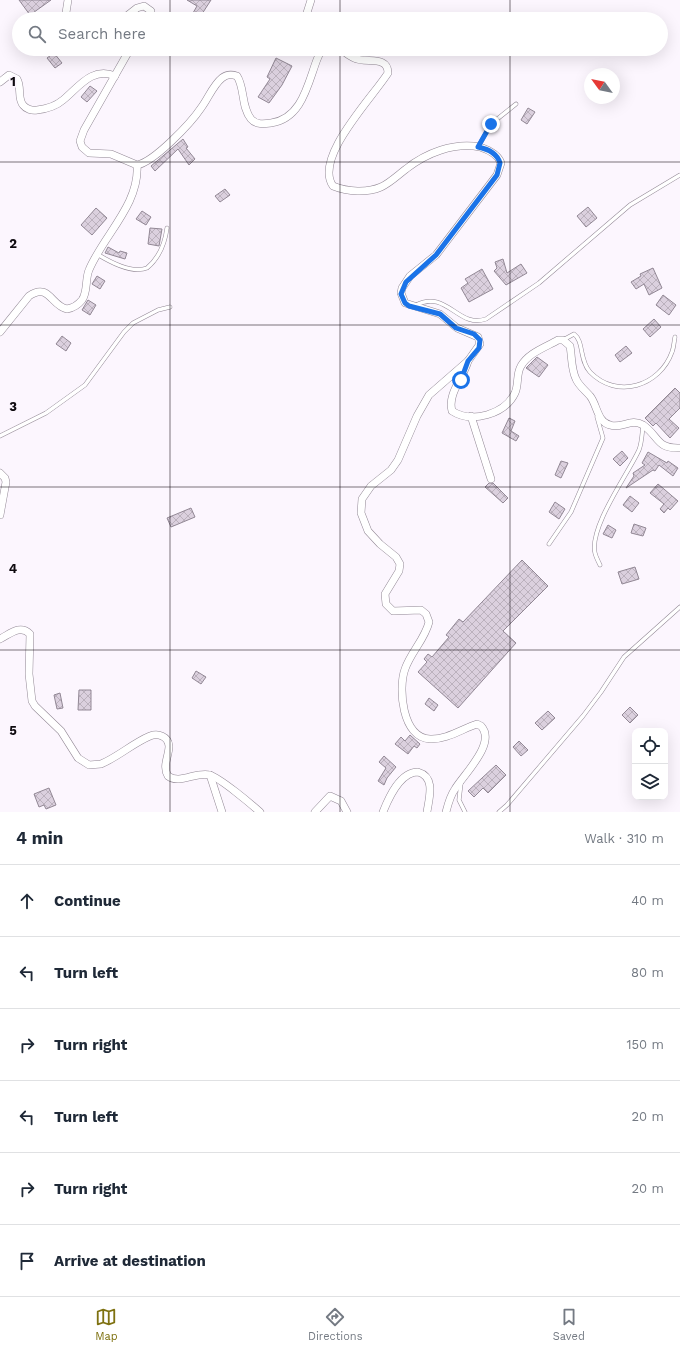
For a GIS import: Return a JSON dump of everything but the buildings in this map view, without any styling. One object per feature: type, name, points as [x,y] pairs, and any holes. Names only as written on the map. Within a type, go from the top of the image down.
[{"type":"street","points":[[66,12],[68,0]]},
{"type":"street","points":[[307,12],[311,0]]},
{"type":"street","points":[[132,12],[137,8],[144,6],[151,12]]},
{"type":"street","points":[[126,56],[84,130],[80,142],[82,147],[90,153],[111,154],[137,166],[146,162],[185,128],[202,108],[217,83],[229,74],[236,76],[241,82],[248,114],[253,121],[260,124],[267,124],[288,118],[299,106],[319,56]]},
{"type":"street","points":[[350,56],[353,58],[384,63],[388,67],[388,73],[349,126],[334,151],[328,171],[329,180],[333,186],[347,190],[368,191],[389,182],[417,161],[433,153],[462,146],[486,149],[498,156],[500,163],[499,171],[436,255],[406,282],[401,294],[405,303],[440,314],[456,328],[478,337],[480,340],[479,348],[468,361],[429,395],[414,420],[398,460],[391,470],[365,492],[360,506],[368,531],[380,544],[396,557],[400,564],[397,576],[385,594],[386,604],[393,611],[421,610],[426,614],[429,622],[408,660],[401,687],[403,705],[411,726],[424,738],[431,739],[444,738],[477,724],[485,730],[486,741],[450,799],[446,812]]},
{"type":"street","points":[[0,82],[9,75],[17,79],[21,88],[20,100],[24,106],[34,110],[49,108],[61,102],[90,77],[103,73],[115,76]]},
{"type":"street","points":[[0,332],[29,296],[34,292],[38,291],[47,294],[56,304],[64,309],[75,306],[85,294],[86,278],[96,253],[133,196],[138,180],[137,166]]},
{"type":"street","points":[[468,361],[465,371],[451,399],[450,406],[452,411],[457,415],[471,416],[489,414],[509,402],[519,384],[520,367],[525,360],[558,340],[563,340],[570,346],[576,380],[594,401],[600,416],[610,426],[636,422],[643,426],[663,446],[680,448]]},
{"type":"street","points":[[471,416],[491,479]]},
{"type":"street","points":[[0,473],[5,478],[6,482],[0,515]]},
{"type":"street","points":[[0,639],[21,629],[26,630],[30,634],[28,662],[32,700],[38,710],[62,731],[74,753],[83,762],[95,766],[149,736],[161,736],[168,742],[166,772],[168,776],[177,780],[192,775],[210,775],[242,796],[260,812]]},
{"type":"street","points":[[383,812],[396,787],[406,776],[418,772],[426,775],[430,782],[427,812]]},
{"type":"street","points":[[210,775],[222,812]]},
{"type":"street","points":[[315,812],[330,796],[341,801],[348,812]]},
{"type":"lane","points":[[478,147],[491,124],[516,104]]},
{"type":"lane","points":[[414,307],[428,301],[438,302],[449,306],[465,319],[479,321],[486,319],[499,312],[539,283],[630,205],[680,175]]},
{"type":"lane","points":[[96,253],[110,261],[124,266],[144,270],[149,267],[160,251],[165,241],[167,228]]},
{"type":"lane","points":[[0,436],[46,413],[85,384],[94,376],[121,336],[133,323],[158,310],[170,307]]},
{"type":"lane","points":[[563,340],[574,334],[577,336],[580,342],[582,360],[590,372],[609,386],[628,387],[647,380],[656,373],[672,352],[675,337]]},
{"type":"lane","points":[[549,544],[571,512],[603,438],[603,433],[597,419],[597,410]]},
{"type":"lane","points":[[600,565],[595,554],[596,535],[614,494],[639,450],[642,441],[643,426]]},
{"type":"lane","points":[[499,812],[507,805],[584,716],[602,692],[624,657],[680,607]]},
{"type":"lane","points":[[463,776],[459,791],[459,800],[465,812]]},
{"type":"route","points":[[461,380],[468,361],[479,348],[480,340],[478,337],[474,334],[456,328],[440,314],[409,306],[402,299],[401,294],[402,288],[410,276],[436,255],[497,175],[500,167],[498,156],[486,149],[478,147],[487,128],[491,124]]}]
